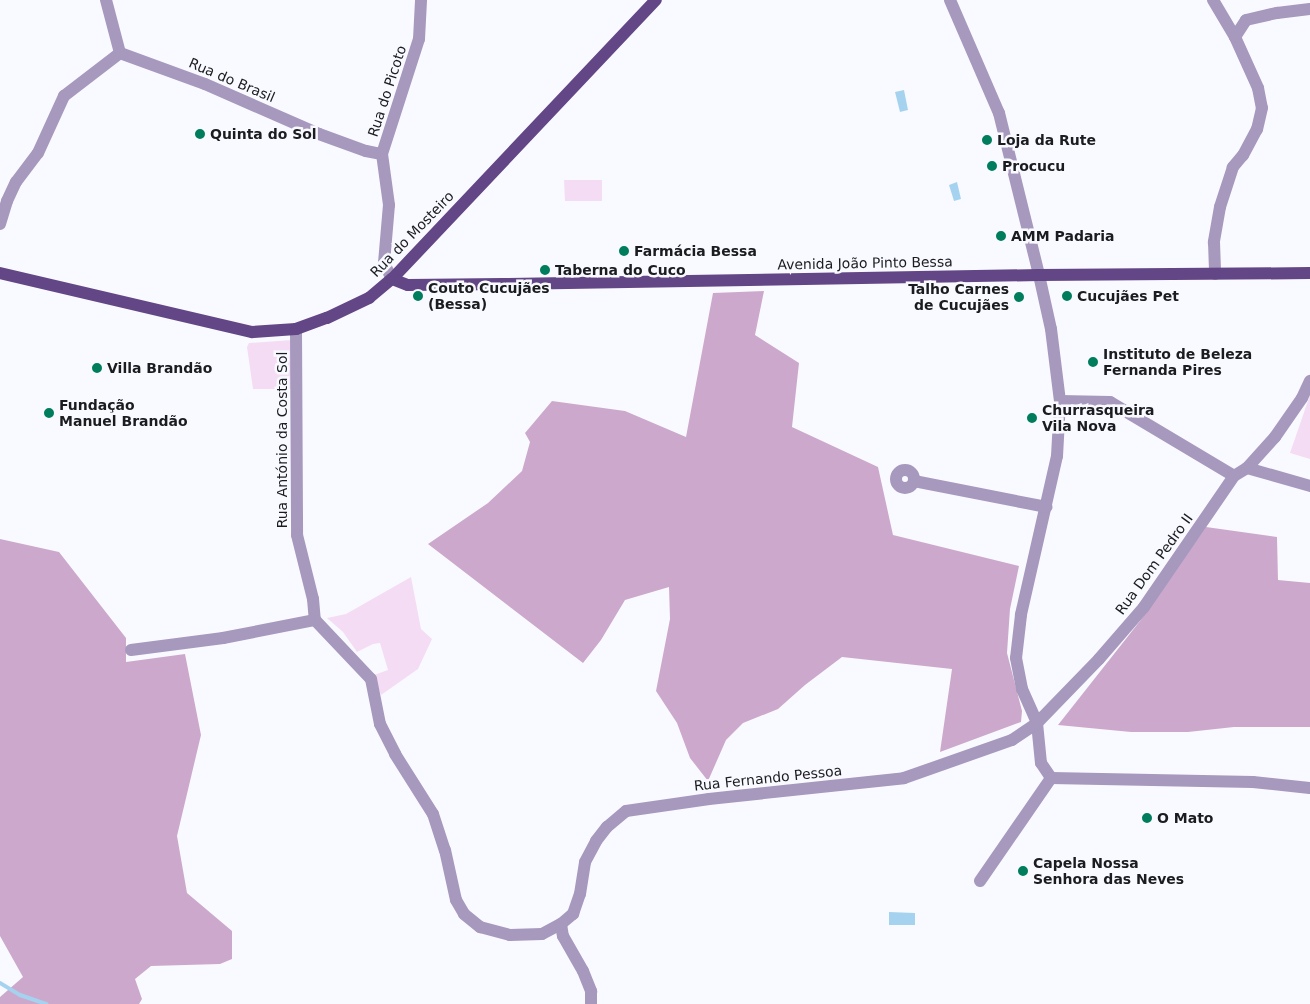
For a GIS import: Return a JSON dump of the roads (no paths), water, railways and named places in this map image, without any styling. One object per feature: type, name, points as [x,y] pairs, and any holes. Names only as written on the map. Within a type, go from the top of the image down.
[{"type":"main road","name":"Rua do Mosteiro","points":[[0,273],[252,332],[296,329],[327,318],[368,298],[392,279],[656,0]]},
{"type":"main road","name":"Avenida João Pinto Bessa","points":[[392,279],[408,285],[418,285],[1310,272]]},
{"type":"street","points":[[0,224],[7,201],[16,182],[38,153],[64,96],[120,53],[106,0]]},
{"type":"street","name":"Rua do Picoto","points":[[392,279],[384,263],[389,205],[382,154],[419,39],[421,0]]},
{"type":"street","points":[[950,0],[999,113],[1039,275],[1050,329],[1060,402],[1057,456],[1020,615],[1016,658],[1022,689],[1037,723],[1041,763],[1051,778]]},
{"type":"street","points":[[1213,0],[1235,37],[1258,88],[1262,108],[1252,138],[1243,155],[1232,167],[1220,207],[1214,242],[1215,274]]},
{"type":"street","points":[[1235,37],[1246,20],[1277,13],[1310,9]]},
{"type":"street","name":"Rua do Brasil","points":[[120,53],[205,84],[319,134],[366,151],[382,154]]},
{"type":"street","name":"Rua António da Costa Sol","points":[[296,329],[297,535],[313,599],[315,620]]},
{"type":"street","name":"Rua Dom Pedro II","points":[[1037,723],[1099,659],[1144,607],[1234,476],[1247,468],[1275,437],[1302,398],[1310,382]]},
{"type":"street","points":[[1060,402],[1110,402],[1234,476]]},
{"type":"street","points":[[1247,468],[1310,486]]},
{"type":"street","points":[[914,482],[1046,507]]},
{"type":"street","points":[[131,650],[223,638],[315,620],[346,656],[371,679],[380,724],[395,754],[433,814],[445,850],[456,900],[464,914],[480,927],[510,935],[542,934],[561,924],[564,936],[592,992],[591,1004]]},
{"type":"street","name":"Rua Fernando Pessoa","points":[[561,924],[573,914],[580,894],[585,862],[596,840],[606,827],[626,811],[708,799],[904,778],[1012,740],[1037,723]]},
{"type":"street","points":[[1051,778],[1254,782],[1310,788]]},
{"type":"street","points":[[980,881],[1051,778]]},
{"type":"water","points":[[904,90],[908,110],[900,112],[895,92]]},
{"type":"water","points":[[957,182],[961,199],[954,201],[949,185]]},
{"type":"water","points":[[889,912],[915,913],[915,925],[889,925]]},
{"type":"waterway","points":[[0,983],[20,995],[46,1004]]},
{"type":"place","name":"Quinta do Sol","points":[[200,134]]},
{"type":"place","name":"Loja da Rute","points":[[987,140]]},
{"type":"place","name":"Procucu","points":[[992,166]]},
{"type":"place","name":"AMM Padaria","points":[[1001,236]]},
{"type":"place","name":"Farmácia Bessa","points":[[624,251]]},
{"type":"place","name":"Taberna do Cuco","points":[[545,270]]},
{"type":"place","name":"Couto Cucujães (Bessa)","points":[[418,296]]},
{"type":"place","name":"Cucujães Pet","points":[[1067,296]]},
{"type":"place","name":"Talho Carnes de Cucujães","points":[[1019,297]]},
{"type":"place","name":"Instituto de Beleza Fernanda Pires","points":[[1093,362]]},
{"type":"place","name":"Villa Brandão","points":[[97,368]]},
{"type":"place","name":"Fundação Manuel Brandão","points":[[49,413]]},
{"type":"place","name":"Churrasqueira Vila Nova","points":[[1032,418]]},
{"type":"place","name":"O Mato","points":[[1147,818]]},
{"type":"place","name":"Capela Nossa Senhora das Neves","points":[[1023,871]]}]
